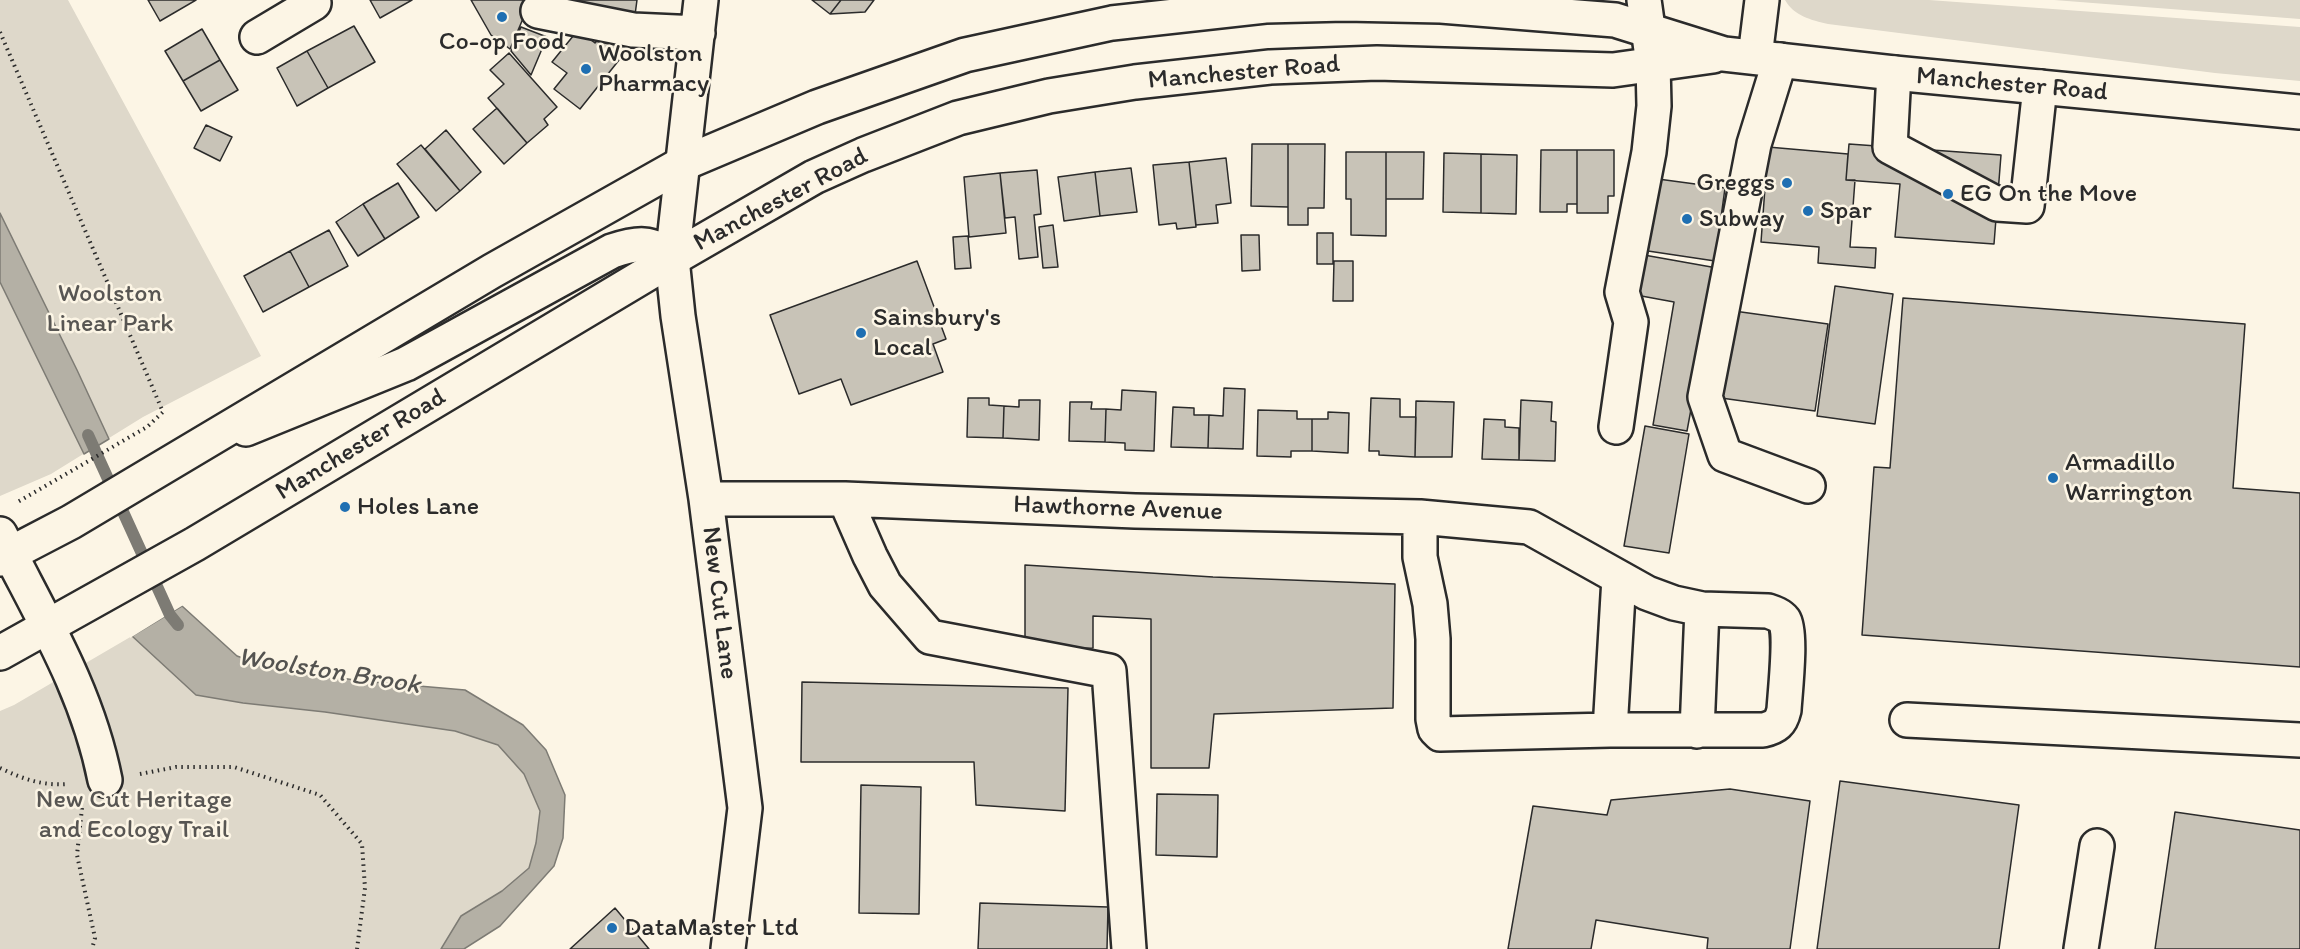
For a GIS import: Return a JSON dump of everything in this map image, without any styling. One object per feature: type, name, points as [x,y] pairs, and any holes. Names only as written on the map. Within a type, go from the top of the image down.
[{"type":"main road","points":[[682,164],[700,0]]},
{"type":"main road","points":[[1616,427],[1631,322],[1622,292],[1649,152],[1654,106],[1653,64],[1644,0]]},
{"type":"main road","points":[[1762,0],[1753,57],[1754,144],[1705,397],[1725,455],[1808,486]]},
{"type":"main road","points":[[257,37],[281,10],[314,3]]},
{"type":"main road","name":"Manchester Road","points":[[5,538],[71,522],[510,261],[682,164],[817,107],[965,55],[1112,23],[1266,3],[1441,6],[1615,20],[1649,32],[1753,57],[1894,74],[2300,112]]},
{"type":"main road","points":[[538,11],[633,30],[698,33]]},
{"type":"main road","name":"Manchester Road","points":[[0,653],[195,544],[672,259],[814,177],[844,162],[958,118],[1049,96],[1135,82],[1270,67],[1377,63],[1613,69],[1753,57]]},
{"type":"main road","points":[[1894,74],[1890,147],[1997,204],[2027,206],[2040,87]]},
{"type":"main road","name":"New Cut Lane","points":[[682,164],[672,259],[678,316],[706,499],[745,808],[728,949]]},
{"type":"main road","points":[[177,460],[406,364],[612,251],[631,245],[648,245],[661,249],[672,259]]},
{"type":"main road","name":"Hawthorne Avenue","points":[[706,499],[845,499],[1135,511],[1420,518],[1529,527],[1619,578]]},
{"type":"main road","points":[[845,499],[885,585],[930,637],[1109,671],[1129,949]]},
{"type":"main road","points":[[1420,518],[1420,557],[1430,604],[1433,639],[1433,718],[1435,729],[1440,734],[1610,730],[1763,730],[1773,727],[1782,720],[1788,637],[1784,620],[1768,611],[1702,609],[1674,603],[1647,593],[1619,578],[1610,730]]},
{"type":"main road","points":[[5,538],[72,673],[100,753],[95,782]]},
{"type":"main road","points":[[1697,731],[1702,609]]},
{"type":"main road","points":[[1906,720],[2300,740]]},
{"type":"main road","points":[[2081,949],[2097,846]]},
{"type":"path","points":[[0,32],[164,412],[147,427],[55,482],[5,538]]},
{"type":"path","points":[[0,768],[26,781],[53,785],[95,782],[176,767],[234,767],[320,795],[362,844],[365,888],[357,949]]},
{"type":"path","points":[[92,949],[95,938],[77,855],[95,782]]},
{"type":"green space","name":"Woolston Linear Park","points":[[0,0],[68,0],[261,356],[143,417],[51,474],[0,496]]},
{"type":"green space","points":[[1785,0],[1929,0],[2300,27],[2300,81],[2215,73],[1828,24],[1798,14]]},
{"type":"green space","points":[[2054,0],[2300,0],[2300,19]]},
{"type":"green space","name":"New Cut Heritage and Ecology Trail","points":[[132,636],[196,695],[455,731],[498,745],[524,774],[540,811],[536,843],[529,868],[502,891],[461,916],[441,949],[0,949],[0,711]]},
{"type":"shaded area","points":[[0,213],[109,439],[84,454],[0,282]]},
{"type":"shaded area","points":[[182,606],[237,656],[269,667],[361,681],[465,690],[523,725],[546,750],[565,795],[563,838],[554,866],[500,926],[464,949],[441,949],[461,916],[502,891],[529,868],[536,843],[540,811],[524,774],[498,745],[455,731],[196,695],[132,636]]},
{"type":"pier","points":[[181,603],[185,604],[130,638],[130,634]]},
{"type":"building","points":[[148,0],[196,0],[160,21]]},
{"type":"building","points":[[370,0],[412,0],[380,18]]},
{"type":"building","name":"Co-op Food","points":[[471,0],[531,0],[510,49],[491,35]]},
{"type":"building","points":[[563,0],[637,0],[631,45]]},
{"type":"building","points":[[812,0],[841,0],[830,14]]},
{"type":"building","points":[[841,0],[874,0],[865,12],[830,14]]},
{"type":"building","points":[[354,26],[375,62],[328,88],[307,51]]},
{"type":"building","points":[[521,27],[547,37],[531,75],[511,51]]},
{"type":"building","points":[[202,29],[220,60],[183,81],[165,51]]},
{"type":"building","name":"Woolston Pharmacy","points":[[578,30],[595,43],[603,33],[631,45],[580,109],[554,89],[567,73],[552,62]]},
{"type":"building","points":[[307,51],[328,88],[297,106],[277,68]]},
{"type":"building","points":[[509,53],[557,107],[544,119],[548,125],[527,143],[488,98],[504,84],[490,70]]},
{"type":"building","points":[[220,60],[238,90],[201,111],[183,81]]},
{"type":"building","points":[[497,108],[527,143],[504,164],[473,129]]},
{"type":"building","points":[[206,125],[232,137],[220,161],[194,148]]},
{"type":"building","points":[[446,130],[481,172],[460,191],[425,149]]},
{"type":"building","points":[[1252,144],[1288,144],[1288,207],[1251,206]]},
{"type":"building","points":[[1288,144],[1325,144],[1324,208],[1308,208],[1308,225],[1288,225]]},
{"type":"building","name":"EG On the Move","points":[[1849,144],[2001,155],[1994,244],[1895,237],[1900,184],[1846,180]]},
{"type":"building","points":[[421,145],[460,191],[436,211],[397,164]]},
{"type":"building","name":"Spar","points":[[1768,147],[1848,154],[1846,180],[1855,180],[1850,247],[1876,248],[1875,268],[1818,263],[1819,247],[1761,242]]},
{"type":"building","points":[[1541,150],[1577,150],[1577,204],[1567,204],[1567,212],[1540,212]]},
{"type":"building","points":[[1577,150],[1614,150],[1614,196],[1608,196],[1608,213],[1577,213]]},
{"type":"building","points":[[1346,152],[1386,152],[1386,236],[1351,235],[1351,199],[1346,199]]},
{"type":"building","points":[[1386,152],[1424,152],[1423,199],[1386,199]]},
{"type":"building","points":[[1444,153],[1481,154],[1481,213],[1443,212]]},
{"type":"building","points":[[1481,154],[1517,155],[1516,214],[1481,213]]},
{"type":"building","points":[[1226,158],[1231,203],[1216,205],[1218,223],[1196,225],[1189,162]]},
{"type":"building","points":[[1189,162],[1196,227],[1177,229],[1176,223],[1159,225],[1153,165]]},
{"type":"building","points":[[1131,168],[1137,212],[1100,216],[1095,172]]},
{"type":"building","points":[[1037,170],[1041,214],[1034,215],[1038,257],[1019,259],[1015,217],[1005,218],[1000,173]]},
{"type":"building","points":[[1095,172],[1100,216],[1064,221],[1058,177]]},
{"type":"building","points":[[1000,173],[1006,233],[969,237],[964,177]]},
{"type":"building","name":"Subway","points":[[1658,179],[1725,188],[1715,261],[1648,251]]},
{"type":"building","points":[[398,183],[419,217],[385,239],[363,204]]},
{"type":"building","points":[[363,204],[385,239],[358,256],[336,222]]},
{"type":"building","points":[[1053,225],[1058,267],[1043,268],[1039,227]]},
{"type":"building","points":[[329,230],[348,266],[309,287],[290,251]]},
{"type":"building","points":[[1317,233],[1333,233],[1333,264],[1317,264]]},
{"type":"building","points":[[1241,235],[1259,235],[1260,270],[1242,271]]},
{"type":"building","points":[[968,236],[971,268],[955,269],[953,237]]},
{"type":"building","points":[[290,251],[309,287],[263,312],[244,276]]},
{"type":"building","points":[[1644,255],[1717,268],[1687,431],[1653,425],[1674,302],[1636,295]]},
{"type":"building","name":"Sainsbury's Local","points":[[917,261],[946,339],[933,344],[943,372],[851,405],[841,379],[799,394],[770,315]]},
{"type":"building","points":[[1334,261],[1353,261],[1353,301],[1333,301]]},
{"type":"building","points":[[1835,286],[1893,294],[1875,424],[1817,416]]},
{"type":"building","name":"Armadillo Warrington","points":[[1903,298],[2245,324],[2233,488],[2300,493],[2300,667],[1862,635],[1874,467],[1890,468]]},
{"type":"building","points":[[1734,311],[1828,324],[1815,411],[1721,398]]},
{"type":"building","points":[[1224,388],[1245,389],[1243,449],[1208,448],[1209,415],[1223,416]]},
{"type":"building","points":[[1122,390],[1156,392],[1154,451],[1125,450],[1125,443],[1105,442],[1106,409],[1121,410]]},
{"type":"building","points":[[968,398],[989,398],[989,405],[1004,406],[1003,438],[967,437]]},
{"type":"building","points":[[1371,398],[1400,399],[1400,417],[1416,417],[1415,457],[1379,455],[1379,451],[1369,451]]},
{"type":"building","points":[[1019,400],[1040,400],[1039,440],[1003,438],[1004,406],[1019,407]]},
{"type":"building","points":[[1521,400],[1552,402],[1551,421],[1556,422],[1555,461],[1519,460]]},
{"type":"building","points":[[1416,401],[1454,402],[1452,457],[1415,457]]},
{"type":"building","points":[[1070,402],[1092,402],[1091,409],[1106,409],[1105,442],[1069,441]]},
{"type":"building","points":[[1173,407],[1194,408],[1194,415],[1209,415],[1208,448],[1171,447]]},
{"type":"building","points":[[1258,410],[1297,411],[1297,419],[1312,419],[1312,451],[1291,451],[1291,457],[1257,456]]},
{"type":"building","points":[[1328,412],[1349,413],[1348,453],[1312,451],[1312,419],[1328,419]]},
{"type":"building","points":[[1484,419],[1505,420],[1505,427],[1519,428],[1519,460],[1482,459]]},
{"type":"building","points":[[1645,426],[1689,434],[1669,553],[1624,546]]},
{"type":"building","points":[[1025,565],[1213,577],[1395,584],[1393,708],[1214,714],[1209,768],[1151,768],[1151,619],[1093,616],[1093,648],[1025,649]]},
{"type":"building","points":[[802,682],[1068,688],[1065,811],[976,805],[974,762],[801,762]]},
{"type":"building","points":[[1840,781],[2019,805],[1999,949],[1817,949]]},
{"type":"building","points":[[861,785],[921,787],[919,914],[859,913]]},
{"type":"building","points":[[1730,789],[1810,801],[1790,949],[1707,949],[1708,938],[1596,920],[1591,949],[1508,949],[1533,806],[1607,815],[1611,800]]},
{"type":"building","points":[[1157,794],[1218,795],[1217,857],[1156,855]]},
{"type":"building","points":[[2175,812],[2300,830],[2300,949],[2155,949]]},
{"type":"building","points":[[980,903],[1108,907],[1107,949],[978,949]]},
{"type":"building","name":"DataMaster Ltd","points":[[615,908],[649,949],[570,949]]},
{"type":"waterway","name":"Woolston Brook","points":[[88,435],[170,615],[178,625]]},
{"type":"place","name":"Co-op Food","points":[[502,17]]},
{"type":"place","name":"Woolston Pharmacy","points":[[586,69]]},
{"type":"place","name":"Greggs","points":[[1787,183]]},
{"type":"place","name":"EG On the Move","points":[[1948,194]]},
{"type":"place","name":"Spar","points":[[1808,211]]},
{"type":"place","name":"Subway","points":[[1687,219]]},
{"type":"place","name":"Sainsbury's Local","points":[[861,333]]},
{"type":"place","name":"Armadillo Warrington","points":[[2053,478]]},
{"type":"place","name":"Holes Lane","points":[[345,507]]},
{"type":"place","name":"DataMaster Ltd","points":[[612,928]]}]
